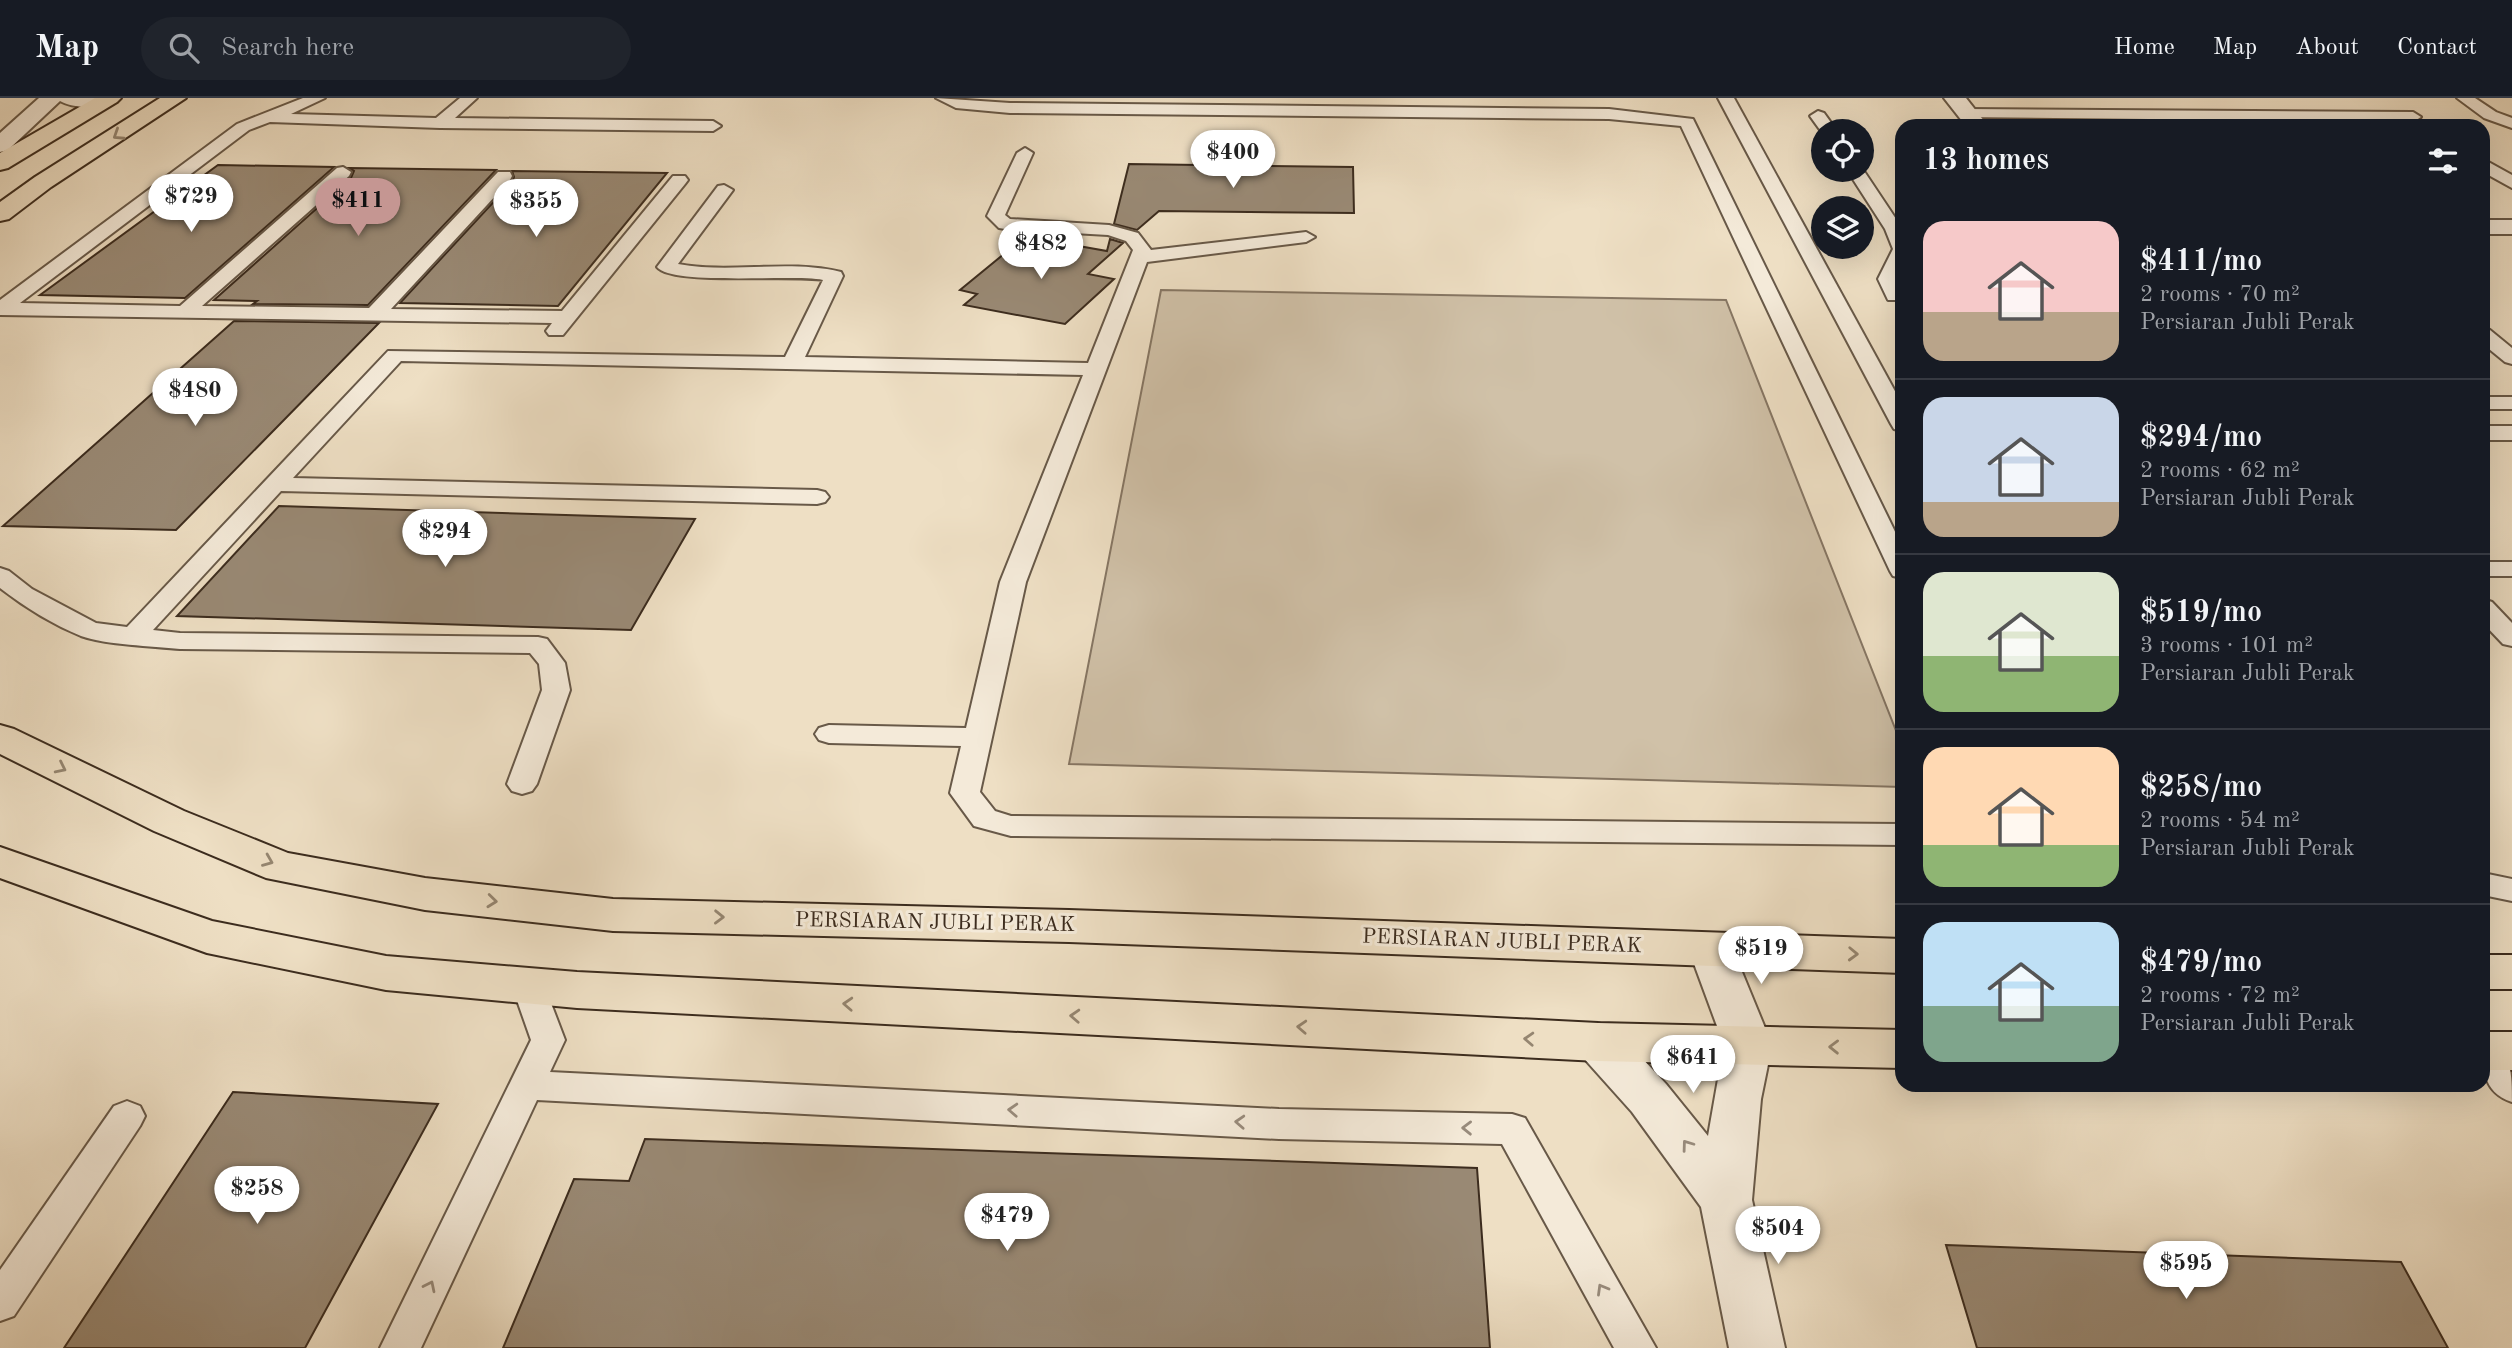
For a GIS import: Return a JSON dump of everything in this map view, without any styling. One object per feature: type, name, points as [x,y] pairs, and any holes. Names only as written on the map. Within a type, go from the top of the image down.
[{"type":"main road","points":[[0,163],[109,98]]},
{"type":"main road","points":[[0,214],[43,182],[175,98]]},
{"type":"main road","points":[[0,192],[43,182]]},
{"type":"main road","name":"PERSIARAN JUBLI PERAK","points":[[0,738],[169,821],[281,867],[425,894],[613,915],[1069,926],[1895,956]]},
{"type":"main road","points":[[11,871],[207,937],[386,973],[577,990],[1598,1042],[1895,1049]]},
{"type":"main road","points":[[2490,972],[2512,972]]},
{"type":"street","points":[[0,145],[51,98]]},
{"type":"street","points":[[68,98],[80,101],[109,98]]},
{"type":"street","points":[[2490,227],[2512,228]]},
{"type":"street","points":[[1711,950],[1748,1045],[1737,1099],[1726,1200],[1757,1348]]},
{"type":"street","points":[[1598,1042],[1628,1072],[1663,1114],[1726,1200]]},
{"type":"lane","points":[[317,98],[272,118],[243,127],[0,309],[567,317]]},
{"type":"lane","points":[[440,123],[469,98]]},
{"type":"lane","points":[[944,98],[956,103],[1010,108],[1608,103],[1687,122],[1895,556]]},
{"type":"lane","points":[[1726,98],[1895,411]]},
{"type":"lane","points":[[2386,98],[2416,119]]},
{"type":"lane","points":[[2465,98],[2490,115],[2512,123]]},
{"type":"lane","points":[[1966,113],[2269,119]]},
{"type":"lane","points":[[272,118],[713,126]]},
{"type":"lane","points":[[1025,153],[996,216],[1005,224],[1110,230],[1132,237],[1142,250],[1013,582],[965,793],[985,819],[1011,825],[1895,835]]},
{"type":"lane","points":[[2490,169],[2512,183]]},
{"type":"lane","points":[[184,312],[343,172]]},
{"type":"lane","points":[[375,314],[504,176]]},
{"type":"lane","points":[[534,357],[679,180]]},
{"type":"lane","points":[[1863,182],[1895,232]]},
{"type":"lane","points":[[724,190],[666,267],[687,271],[799,272],[834,276],[792,363]]},
{"type":"lane","points":[[1140,257],[1306,237]]},
{"type":"lane","points":[[1895,264],[1888,279],[1895,289]]},
{"type":"lane","points":[[2490,340],[2512,358]]},
{"type":"lane","points":[[133,636],[395,355],[1096,369]]},
{"type":"lane","points":[[2490,402],[2512,403]]},
{"type":"lane","points":[[2490,433],[2512,433]]},
{"type":"lane","points":[[274,484],[817,497]]},
{"type":"lane","points":[[2490,569],[2512,569]]},
{"type":"lane","points":[[0,576],[23,594],[90,630],[133,636],[180,641],[538,645],[552,663],[556,690],[522,784]]},
{"type":"lane","points":[[2490,614],[2512,638]]},
{"type":"lane","points":[[829,734],[978,737]]},
{"type":"lane","points":[[2490,885],[2512,890]]},
{"type":"lane","points":[[400,1348],[548,1040],[529,986]]},
{"type":"lane","points":[[526,1086],[1279,1124],[1512,1129],[1636,1348]]},
{"type":"lane","points":[[0,1303],[127,1116]]},
{"type":"shaded area","points":[[1161,290],[1726,300],[1895,728],[1895,787],[1069,764]]},
{"type":"building","points":[[1129,164],[1353,167],[1354,213],[1159,211],[1137,230],[1114,224]]},
{"type":"building","points":[[218,165],[334,167],[185,298],[40,295]]},
{"type":"building","points":[[349,168],[496,170],[368,305],[253,304],[257,301],[214,300],[351,178],[354,171]]},
{"type":"building","points":[[512,171],[667,173],[558,306],[400,303],[512,182]]},
{"type":"building","points":[[1110,239],[1123,243],[1088,274],[1114,279],[1065,324],[964,305],[977,294],[960,290],[1021,240],[1041,243],[1045,240],[1107,251]]},
{"type":"building","points":[[234,321],[379,323],[176,530],[3,526]]},
{"type":"building","points":[[279,506],[695,519],[631,630],[177,616]]},
{"type":"building","points":[[233,1092],[438,1104],[305,1348],[64,1348]]},
{"type":"building","points":[[645,1139],[1477,1168],[1490,1348],[503,1348],[574,1179],[629,1181]]},
{"type":"building","points":[[1946,1245],[2401,1262],[2448,1348],[1977,1348]]}]
